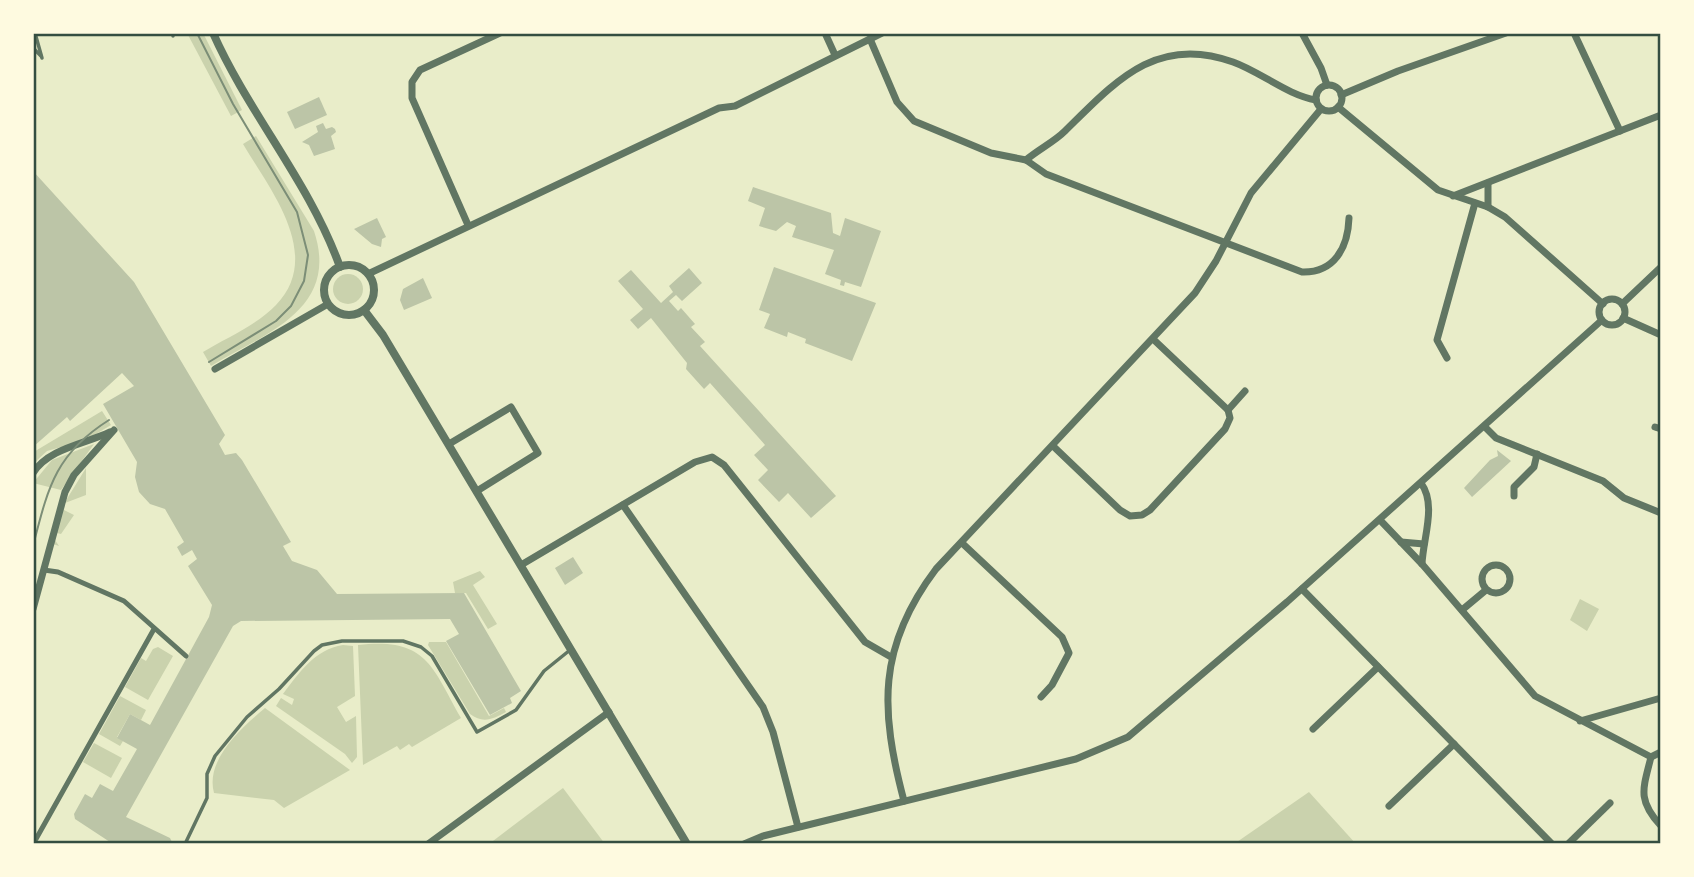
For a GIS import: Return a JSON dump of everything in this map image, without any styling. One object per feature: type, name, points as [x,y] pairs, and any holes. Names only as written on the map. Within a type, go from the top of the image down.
[{"type":"street","points":[[213,33],[234,77],[323,227],[340,267]]},
{"type":"street","points":[[468,225],[412,98],[411,87],[420,71],[500,33]]},
{"type":"street","points":[[825,33],[835,55]]},
{"type":"street","points":[[368,274],[719,108],[735,106],[882,33]]},
{"type":"street","points":[[1302,33],[1321,68],[1326,85]]},
{"type":"street","points":[[1341,95],[1398,71],[1506,33]]},
{"type":"street","points":[[1574,33],[1620,131]]},
{"type":"street","points":[[870,39],[897,102],[914,121],[991,153],[1026,160],[1046,174],[1302,272],[1315,272],[1335,263],[1349,233],[1349,218]]},
{"type":"street","points":[[1026,160],[1060,136],[1118,80],[1154,60],[1175,54],[1219,57],[1261,74],[1300,96],[1316,100]]},
{"type":"street","points":[[1326,85],[1338,88],[1341,95],[1338,107],[1331,111],[1321,109],[1316,100],[1318,90],[1326,85]]},
{"type":"street","points":[[1338,107],[1438,190],[1488,207],[1534,240],[1603,304]]},
{"type":"street","points":[[904,801],[887,718],[887,685],[891,657],[915,600],[936,569],[1195,293],[1251,193],[1321,109]]},
{"type":"street","points":[[1452,196],[1661,115]]},
{"type":"street","points":[[1488,183],[1488,207]]},
{"type":"street","points":[[1447,358],[1437,340],[1475,203]]},
{"type":"street","points":[[340,267],[357,267],[368,274],[373,290],[371,301],[364,310],[342,314],[328,303],[324,289],[326,280],[340,267]]},
{"type":"street","points":[[1622,304],[1661,267]]},
{"type":"street","points":[[1602,320],[1600,311],[1603,304],[1612,300],[1622,304]]},
{"type":"street","points":[[215,369],[328,303]]},
{"type":"street","points":[[1622,304],[1623,318]]},
{"type":"street","points":[[364,310],[375,321],[687,844]]},
{"type":"street","points":[[1602,320],[1614,325],[1623,318]]},
{"type":"street","points":[[1623,318],[1661,335]]},
{"type":"street","points":[[744,844],[797,827],[1110,747],[1142,728],[1380,520],[1602,320]]},
{"type":"street","points":[[1053,446],[1120,510],[1130,516],[1142,515],[1225,429],[1230,418],[1227,410],[1153,339]]},
{"type":"street","points":[[1227,410],[1245,391]]},
{"type":"street","points":[[449,444],[511,407],[538,453],[477,491]]},
{"type":"street","points":[[1485,426],[1496,438],[1603,481],[1625,498],[1661,513]]},
{"type":"street","points":[[33,473],[44,459],[54,453],[81,446],[114,430],[74,475],[65,492],[33,609]]},
{"type":"street","points":[[1514,496],[1514,487],[1534,467],[1537,454]]},
{"type":"street","points":[[521,565],[701,459],[717,459],[865,642],[891,657]]},
{"type":"street","points":[[1421,483],[1429,499],[1422,564]]},
{"type":"street","points":[[622,505],[763,708],[773,732],[797,827]]},
{"type":"street","points":[[1380,520],[1422,564],[1535,696],[1651,757]]},
{"type":"street","points":[[1401,542],[1424,544]]},
{"type":"street","points":[[962,543],[1062,637],[1069,653],[1052,685],[1041,697]]},
{"type":"street","points":[[1493,565],[1506,567],[1511,576],[1509,587],[1499,594],[1486,590],[1482,580],[1484,571],[1493,565]]},
{"type":"street","points":[[44,570],[58,572],[124,601],[187,656]]},
{"type":"street","points":[[1302,589],[1552,844]]},
{"type":"street","points":[[1462,610],[1486,590]]},
{"type":"street","points":[[44,844],[35,838],[154,629]]},
{"type":"street","points":[[1313,729],[1378,667]]},
{"type":"street","points":[[1580,721],[1661,698]]},
{"type":"street","points":[[428,844],[609,712]]},
{"type":"street","points":[[1388,806],[1454,744]]},
{"type":"street","points":[[1651,757],[1661,752]]},
{"type":"street","points":[[1651,757],[1643,797],[1648,811],[1661,826]]},
{"type":"street","points":[[1568,844],[1611,803]]},
{"type":"lane","points":[[33,48],[42,58],[35,33]]},
{"type":"lane","points":[[185,844],[206,798],[207,774],[215,756],[247,717],[322,645],[342,641],[403,641],[421,647],[432,656],[477,732],[516,710],[544,671],[572,649]]},
{"type":"green space","points":[[187,33],[203,33],[242,110],[231,116]]},
{"type":"green space","points":[[256,136],[314,231],[319,258],[317,280],[307,299],[293,315],[275,329],[211,366],[203,352],[251,325],[276,305],[289,286],[295,265],[294,244],[288,223],[243,144]]},
{"type":"green space","points":[[348,274],[359,278],[363,289],[359,300],[348,304],[337,300],[333,289],[337,278]]},
{"type":"green space","points":[[102,411],[111,425],[86,440],[47,451],[33,464],[33,453]]},
{"type":"green space","points":[[94,444],[61,490],[33,483],[52,460]]},
{"type":"green space","points":[[86,468],[86,495],[65,503],[64,510],[74,515],[61,534],[57,533],[55,540],[59,546],[53,544],[65,502]]},
{"type":"green space","points":[[480,571],[485,577],[473,585],[497,624],[488,629],[466,593],[455,593],[453,582]]},
{"type":"green space","points":[[1580,599],[1599,609],[1587,631],[1570,620]]},
{"type":"green space","points":[[429,642],[446,642],[489,716],[504,708],[506,712],[488,719],[479,719],[470,714],[428,645]]},
{"type":"green space","points":[[381,644],[413,651],[434,670],[461,718],[412,747],[409,744],[400,750],[397,746],[363,765],[358,645]]},
{"type":"green space","points":[[343,645],[353,646],[355,696],[337,707],[346,722],[356,716],[357,757],[352,763],[345,754],[276,706],[281,698],[292,705],[294,699],[283,694],[302,670],[324,651]]},
{"type":"green space","points":[[158,647],[173,656],[148,700],[125,687],[141,658],[146,661],[153,649]]},
{"type":"green space","points":[[120,696],[146,710],[141,720],[130,714],[117,737],[123,741],[120,746],[99,734]]},
{"type":"green space","points":[[265,708],[350,770],[284,808],[274,800],[214,793],[215,769],[220,757],[236,735]]},
{"type":"green space","points":[[94,743],[122,758],[111,778],[83,762]]},
{"type":"green space","points":[[563,788],[605,844],[489,844]]},
{"type":"green space","points":[[1309,792],[1356,844],[1234,844]]},
{"type":"building","points":[[319,97],[327,115],[295,129],[287,112]]},
{"type":"building","points":[[323,123],[326,129],[335,129],[336,132],[331,136],[335,149],[314,156],[309,145],[302,142],[318,132],[316,126]]},
{"type":"building","points":[[33,171],[134,282],[225,435],[219,444],[225,455],[236,453],[242,460],[291,542],[283,546],[292,561],[317,570],[337,594],[464,593],[521,691],[510,698],[512,703],[490,715],[446,641],[459,634],[450,619],[241,621],[233,626],[126,817],[170,838],[173,844],[113,844],[75,819],[74,814],[85,794],[92,798],[100,784],[113,791],[137,749],[117,738],[130,714],[150,725],[209,617],[212,605],[188,566],[197,559],[192,550],[182,556],[177,547],[184,542],[165,509],[150,504],[139,492],[135,477],[137,462],[103,404],[134,386],[122,373],[70,421],[67,417],[33,447]]},
{"type":"building","points":[[753,187],[831,213],[833,233],[840,236],[845,218],[881,231],[861,287],[845,282],[844,286],[840,285],[841,280],[825,274],[834,250],[792,237],[796,226],[787,222],[776,231],[759,226],[765,208],[748,201]]},
{"type":"building","points":[[377,218],[386,237],[382,239],[381,247],[372,244],[354,229]]},
{"type":"building","points":[[774,267],[876,303],[852,361],[805,343],[806,339],[788,332],[787,337],[764,328],[770,314],[759,310]]},
{"type":"building","points":[[689,268],[702,283],[682,301],[676,295],[669,301],[678,311],[681,308],[695,324],[691,327],[705,342],[700,346],[836,496],[811,518],[788,493],[779,502],[758,480],[768,470],[754,455],[765,445],[710,383],[704,389],[686,369],[687,363],[651,318],[638,329],[630,320],[643,309],[618,281],[631,270],[661,303],[673,292],[669,286]]},
{"type":"building","points":[[423,278],[432,298],[404,310],[400,300],[403,289]]},
{"type":"building","points":[[1497,450],[1511,461],[1472,497],[1464,488],[1490,460],[1498,456]]},
{"type":"building","points":[[573,557],[583,573],[565,585],[555,568]]},
{"type":"tram line","points":[[197,33],[233,104],[297,212],[308,255],[304,281],[291,306],[276,321],[209,362]]},
{"type":"tram line","points":[[33,546],[56,474],[76,446],[109,420]]}]
